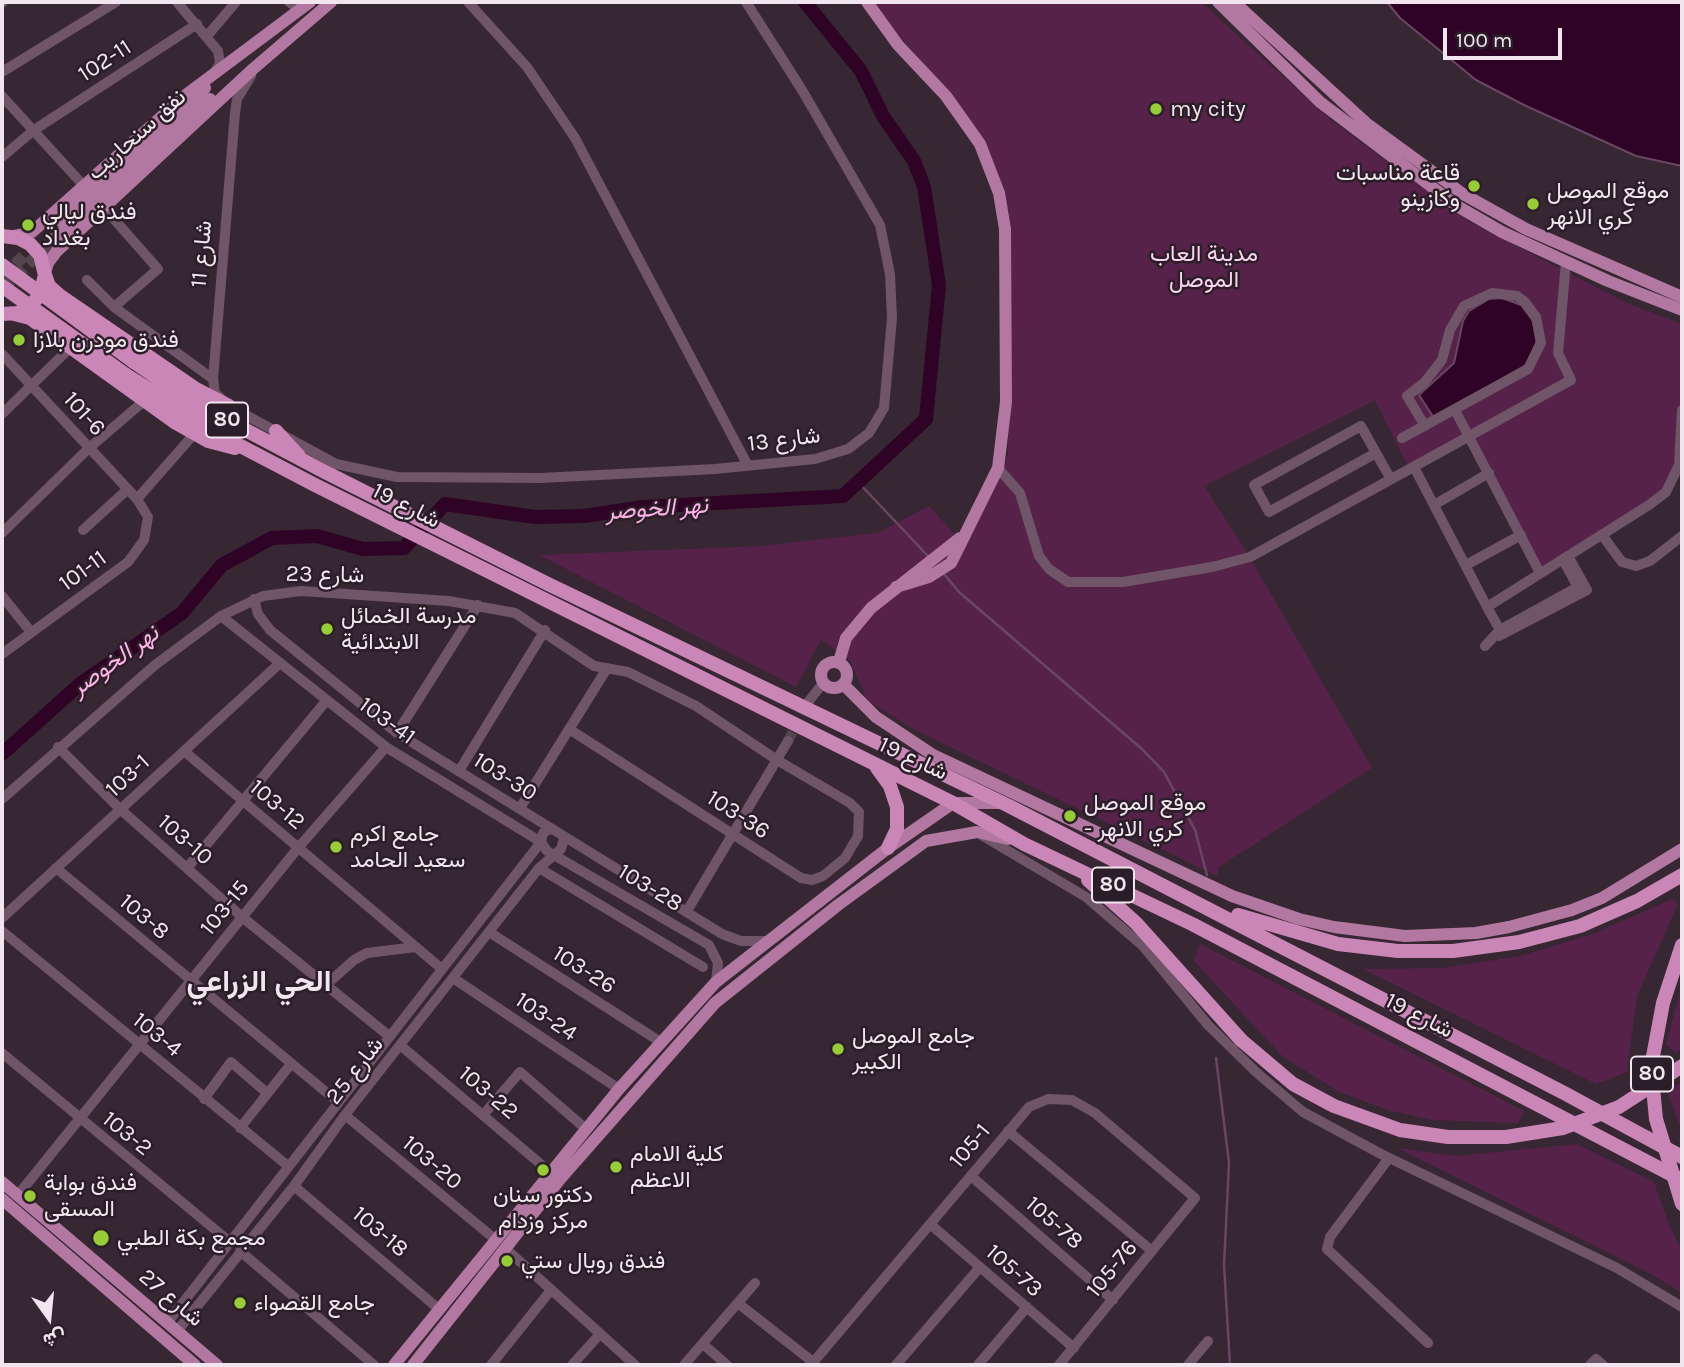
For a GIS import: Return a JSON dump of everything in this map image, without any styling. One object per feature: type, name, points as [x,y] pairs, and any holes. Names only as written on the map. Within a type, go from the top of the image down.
[{"type":"highway","points":[[5,236],[24,240],[36,249],[54,292],[196,389],[229,407]]},
{"type":"highway","name":"شارع 19","points":[[2,265],[189,400],[308,464],[548,584],[1010,806],[1682,1157]]},
{"type":"highway","points":[[8,314],[36,301],[43,289],[45,274]]},
{"type":"highway","name":"شارع 19","points":[[2,286],[126,375],[195,419],[315,485],[876,767],[953,803],[1024,844],[1192,924],[1682,1181]]},
{"type":"highway","points":[[8,314],[30,318],[144,401],[195,433],[216,444],[259,455]]},
{"type":"highway","points":[[275,431],[308,464]]},
{"type":"highway","points":[[876,767],[890,786],[897,807],[897,829],[888,848]]},
{"type":"highway","points":[[1091,848],[1099,835]]},
{"type":"highway","points":[[1054,858],[1095,884],[1124,911],[1241,1040],[1293,1084],[1334,1106],[1400,1130],[1448,1137],[1506,1137],[1563,1128],[1619,1107],[1682,1066]]},
{"type":"highway","points":[[1181,894],[1278,929],[1338,944],[1398,951],[1453,951],[1519,942],[1580,926],[1637,901],[1682,874]]},
{"type":"highway","name":"80","points":[[1682,945],[1663,1003],[1651,1067],[1656,1119],[1682,1204]]},
{"type":"main road","name":"شارع 11","points":[[5,236],[54,234],[104,209],[253,69],[331,2]]},
{"type":"main road","points":[[839,662],[846,638],[883,596],[925,572],[947,567],[998,468],[1006,402],[1006,251],[999,193],[988,160],[970,127],[898,45],[867,2]]},
{"type":"main road","points":[[1218,2],[1366,123],[1463,194],[1526,229],[1682,297]]},
{"type":"main road","points":[[1234,2],[1288,61],[1320,102],[1457,206],[1502,232],[1566,262],[1682,310]]},
{"type":"main road","name":"شارع 11","points":[[45,274],[51,258],[54,234],[84,186],[146,128],[242,51],[305,6]]},
{"type":"main road","name":"نفق سنحاريب","points":[[54,234],[242,51]]},
{"type":"main road","name":"نفق سنحاريب","points":[[54,234],[205,103],[253,69]]},
{"type":"main road","points":[[925,572],[962,535]]},
{"type":"main road","points":[[831,661],[839,662],[848,672],[844,684],[831,688],[823,683],[820,674],[824,666],[831,661]]},
{"type":"main road","points":[[844,684],[876,717],[933,755],[1232,896],[1299,919],[1405,936],[1476,933],[1552,916],[1611,893],[1682,849]]},
{"type":"main road","points":[[394,1365],[659,1041],[716,982],[888,848],[953,803],[972,801],[1010,806]]},
{"type":"main road","points":[[918,826],[926,841]]},
{"type":"main road","points":[[413,1365],[561,1178],[715,1003],[838,905],[926,841],[977,832],[994,834],[1024,844]]},
{"type":"main road","name":"شارع 27","points":[[2,1182],[217,1365]]},
{"type":"main road","name":"شارع 27","points":[[2,1199],[195,1365]]},
{"type":"street","points":[[2,72],[117,2]]},
{"type":"street","points":[[177,2],[216,47],[220,58],[213,74]]},
{"type":"street","points":[[207,36],[236,2]]},
{"type":"street","points":[[289,2],[305,6]]},
{"type":"street","points":[[468,2],[527,67],[575,138],[747,464]]},
{"type":"street","name":"شارع 13","points":[[275,431],[336,464],[397,477],[541,478],[815,459],[848,449],[869,433],[884,408],[892,318],[890,274],[880,225],[795,79],[746,2]]},
{"type":"street","name":"102-11","points":[[2,157],[34,130],[197,24]]},
{"type":"street","points":[[216,47],[230,52],[242,51]]},
{"type":"street","name":"شارع 11","points":[[213,379],[237,99],[248,80],[269,56]]},
{"type":"street","points":[[2,96],[84,186]]},
{"type":"street","points":[[104,209],[158,269],[114,307]]},
{"type":"street","points":[[998,468],[1020,493],[1039,556],[1055,574],[1075,584],[1123,582],[1212,567],[1250,557],[1571,380],[1559,352],[1566,262]]},
{"type":"street","points":[[87,280],[114,307],[213,379],[215,393],[229,407],[275,431]]},
{"type":"street","points":[[1402,438],[1425,426],[1455,410],[1521,374],[1534,361],[1541,343],[1540,330],[1531,310],[1517,296],[1492,293],[1479,297],[1464,306],[1455,317],[1442,360],[1424,383],[1407,396],[1425,426]]},
{"type":"street","points":[[2,414],[70,348]]},
{"type":"street","name":"101-6","points":[[2,354],[137,499]]},
{"type":"street","points":[[2,533],[88,449],[144,401]]},
{"type":"street","points":[[1455,410],[1540,573]]},
{"type":"street","points":[[1487,607],[1649,505],[1670,484],[1681,456],[1682,410]]},
{"type":"street","points":[[1376,453],[1269,512],[1254,485],[1361,426],[1376,453],[1391,480]]},
{"type":"street","points":[[137,499],[195,433]]},
{"type":"street","points":[[1414,467],[1502,633]]},
{"type":"street","points":[[1434,505],[1489,474]]},
{"type":"street","points":[[83,530],[128,489]]},
{"type":"street","name":"101-11","points":[[2,654],[128,562],[145,540],[148,517],[137,499]]},
{"type":"street","points":[[1604,533],[1625,557],[1637,560],[1649,555],[1682,529]]},
{"type":"street","points":[[1604,533],[1622,562],[1636,566],[1650,561],[1682,536]]},
{"type":"street","points":[[1465,565],[1521,535]]},
{"type":"street","points":[[1474,652],[1502,633],[1587,590],[1565,558]]},
{"type":"street","name":"شارع 23","points":[[2,799],[58,747],[155,665],[221,616],[254,599],[301,591],[478,605],[509,610],[545,630],[583,659],[606,670],[628,672],[696,706],[777,760],[850,803],[859,812]]},
{"type":"street","points":[[2,596],[31,632]]},
{"type":"street","name":"103-30","points":[[254,599],[265,625],[397,733],[550,829],[560,831],[564,839],[734,939],[767,941]]},
{"type":"street","points":[[397,733],[478,605]]},
{"type":"street","name":"103-41","points":[[221,616],[386,747],[541,842]]},
{"type":"street","points":[[459,771],[545,630]]},
{"type":"street","name":"103-1","points":[[2,918],[280,663]]},
{"type":"street","points":[[302,680],[314,666]]},
{"type":"street","points":[[520,808],[606,670]]},
{"type":"street","points":[[809,701],[823,683]]},
{"type":"street","points":[[187,868],[327,700]]},
{"type":"street","name":"103-36","points":[[569,729],[801,878],[812,880],[823,876],[850,851],[861,828],[859,812]]},
{"type":"street","points":[[687,911],[788,741]]},
{"type":"street","name":"103-10","points":[[58,747],[121,809],[242,917],[389,1036]]},
{"type":"street","name":"103-15","points":[[18,1195],[298,848],[386,747]]},
{"type":"street","name":"103-12","points":[[184,751],[442,969]]},
{"type":"street","name":"شارع 25","points":[[173,1326],[230,1242],[541,842],[543,833],[550,829]]},
{"type":"street","points":[[977,832],[1086,897],[1143,946],[1208,1025],[1256,1072],[1303,1112],[1389,1158],[1616,1268],[1682,1307]]},
{"type":"street","name":"شارع 25","points":[[173,1326],[294,1186],[345,1115],[488,932],[553,852],[561,849],[564,839]]},
{"type":"street","name":"103-28","points":[[541,842],[545,849],[709,945],[718,963],[716,982]]},
{"type":"street","name":"103-8","points":[[56,868],[338,1102]]},
{"type":"street","name":"103-28","points":[[539,868],[703,967]]},
{"type":"street","name":"103-4","points":[[2,931],[288,1167]]},
{"type":"street","name":"103-26","points":[[488,932],[659,1041]]},
{"type":"street","points":[[326,985],[354,960],[367,953],[415,947]]},
{"type":"street","name":"103-24","points":[[453,978],[619,1089]]},
{"type":"street","name":"103-22","points":[[400,1045],[550,1172]]},
{"type":"street","name":"103-2","points":[[2,1053],[230,1242]]},
{"type":"street","points":[[205,1098],[232,1062],[267,1094]]},
{"type":"street","points":[[240,1128],[291,1064]]},
{"type":"street","points":[[484,1114],[520,1072],[586,1129]]},
{"type":"street","name":"105-1","points":[[816,1363],[1029,1107],[1048,1099],[1072,1100],[1095,1113],[1195,1198]]},
{"type":"street","name":"103-20","points":[[345,1115],[496,1240]]},
{"type":"street","points":[[1008,1131],[1152,1251]]},
{"type":"street","points":[[1389,1158],[1330,1237],[1327,1249],[1427,1343]]},
{"type":"street","name":"105-78","points":[[971,1176],[1113,1300]]},
{"type":"street","name":"103-18","points":[[294,1186],[440,1310]]},
{"type":"street","name":"105-76","points":[[1059,1365],[1195,1198]]},
{"type":"street","name":"105-73","points":[[930,1224],[1074,1348]]},
{"type":"street","points":[[506,1249],[635,1365]]},
{"type":"street","points":[[240,1251],[374,1365]]},
{"type":"street","points":[[896,1365],[981,1267]]},
{"type":"street","points":[[684,1365],[755,1283]]},
{"type":"street","points":[[491,1365],[551,1290]]},
{"type":"street","points":[[738,1304],[816,1363]]},
{"type":"street","points":[[978,1365],[1027,1307]]},
{"type":"street","points":[[572,1365],[600,1334]]},
{"type":"street","points":[[1188,1365],[1208,1341]]},
{"type":"street","points":[[703,1344],[727,1365]]},
{"type":"street","points":[[1590,1365],[1596,1359],[1604,1365]]},
{"type":"green space","name":"مدينة العاب الموصل","points":[[872,2],[1201,2],[1332,121],[1468,221],[1629,304],[1682,324],[1682,414],[1672,470],[1662,489],[1642,507],[1542,571],[1471,433],[1408,466],[1375,400],[1204,486],[1246,551],[1372,768],[1219,867],[1217,876],[913,729],[867,700],[850,660],[821,640],[796,687],[539,555],[760,546],[878,533],[929,506],[963,544],[993,492],[1008,455],[1010,237],[1006,202],[996,167],[977,130]]},
{"type":"green space","points":[[1672,899],[1678,904],[1637,996],[1627,1072],[1596,1084],[1363,969],[1444,968],[1520,956],[1593,934]]},
{"type":"green space","points":[[1200,944],[1524,1111],[1518,1123],[1432,1120],[1388,1110],[1339,1092],[1282,1056],[1194,961]]},
{"type":"green space","points":[[1682,984],[1682,1047],[1677,1053],[1666,1045]]},
{"type":"green space","points":[[1682,1081],[1682,1132],[1668,1093]]},
{"type":"green space","points":[[1577,1144],[1654,1182],[1669,1225],[1682,1250],[1682,1293],[1649,1273],[1397,1148],[1456,1156]]},
{"type":"shaded area","points":[[1387,2],[1682,2],[1682,166],[1636,156],[1476,80],[1400,18]]},
{"type":"shaded area","points":[[1502,298],[1521,305],[1533,321],[1537,341],[1526,365],[1434,418],[1419,395],[1454,363],[1463,321],[1469,311],[1489,299]]},
{"type":"waterway","name":"نهر الخوصر","points":[[2,754],[80,684],[182,613],[222,565],[272,538],[317,536],[363,549],[404,548],[445,504],[535,517],[584,516],[643,507],[843,496],[926,419],[939,285],[924,187],[914,161],[883,116],[861,71],[805,2]]},
{"type":"waterway","points":[[858,482],[928,556]]},
{"type":"waterway","points":[[944,574],[959,592],[1142,749],[1164,772],[1195,830],[1207,875]]},
{"type":"waterway","points":[[1216,1058],[1229,1163],[1224,1265],[1230,1365]]},
{"type":"tunnel","points":[[2,289],[54,239]]},
{"type":"tunnel","points":[[2,277],[33,247]]},
{"type":"tunnel","points":[[788,741],[807,704]]},
{"type":"place","name":"my city","points":[[1156,109]]},
{"type":"place","name":"قاعة مناسبات وكازينو","points":[[1474,186]]},
{"type":"place","name":"موقع الموصل كري الانهر","points":[[1533,204]]},
{"type":"place","name":"فندق ليالي بغداد","points":[[28,225]]},
{"type":"place","name":"فندق مودرن بلازا","points":[[19,340]]},
{"type":"place","name":"مدرسة الخمائل الابتدائية","points":[[327,629]]},
{"type":"place","name":"موقع الموصل - كري الانهر","points":[[1070,816]]},
{"type":"place","name":"جامع اكرم سعيد الحامد","points":[[336,847]]},
{"type":"place","name":"جامع الموصل الكبير","points":[[838,1049]]},
{"type":"place","name":"كلية الامام الاعظم","points":[[616,1167]]},
{"type":"place","name":"دكتور سنان مركز وزدام","points":[[543,1170]]},
{"type":"place","name":"فندق بوابة المسقى","points":[[30,1196]]},
{"type":"place","name":"مجمع بكة الطبي","points":[[101,1238]]},
{"type":"place","name":"فندق رويال ستي","points":[[507,1261]]},
{"type":"place","name":"جامع القصواء","points":[[240,1303]]},
{"type":"district","name":"الحي الزراعي","points":[[259,982]]}]
